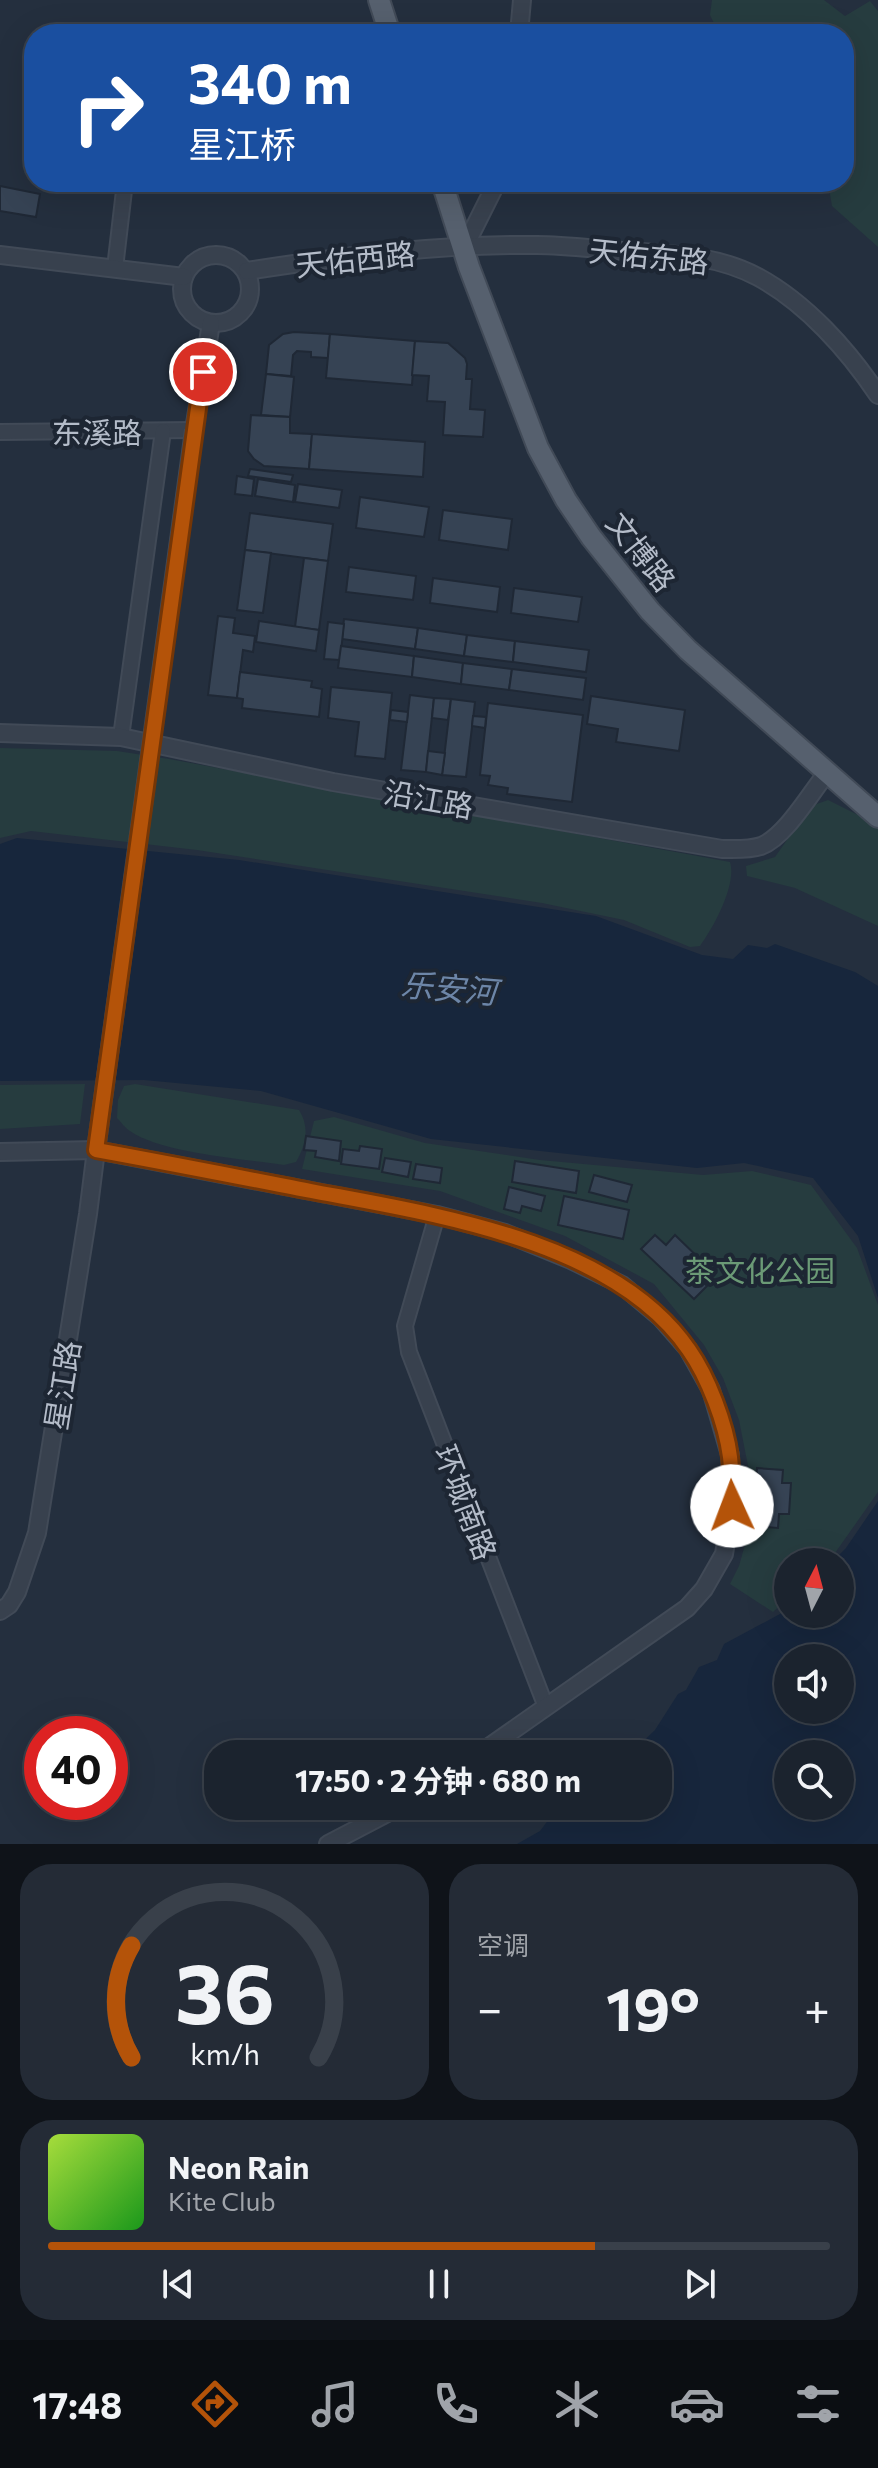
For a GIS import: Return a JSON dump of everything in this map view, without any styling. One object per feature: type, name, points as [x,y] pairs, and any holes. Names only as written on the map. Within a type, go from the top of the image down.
[{"type":"main road","points":[[379,0],[387,24]]},
{"type":"main road","name":"文博路","points":[[445,192],[469,267],[538,448],[566,500],[591,537],[650,611],[688,650],[878,817]]},
{"type":"street","points":[[520,24],[522,0]]},
{"type":"street","points":[[115,268],[124,192]]},
{"type":"street","points":[[464,248],[492,192]]},
{"type":"street","name":"天佑东路","points":[[464,248],[537,245],[690,255],[721,262],[759,277],[795,304],[856,362],[878,395]]},
{"type":"street","name":"天佑西路","points":[[247,271],[310,261],[464,248]]},
{"type":"street","points":[[213,254],[232,258],[247,271],[250,282],[248,303],[233,319],[211,323],[193,314],[187,306],[182,287],[184,277],[195,262],[213,254]]},
{"type":"street","points":[[0,255],[184,277]]},
{"type":"street","points":[[194,430],[211,323]]},
{"type":"street","name":"东溪路","points":[[0,432],[194,430]]},
{"type":"street","name":"星江路","points":[[0,1611],[9,1605],[17,1592],[37,1533],[96,1150],[194,430]]},
{"type":"street","points":[[121,737],[163,431]]},
{"type":"street","name":"沿江路","points":[[0,733],[121,737],[333,782],[722,849],[755,847],[778,836],[826,774]]},
{"type":"street","points":[[0,1152],[96,1150],[437,1215],[505,1233],[622,1285],[660,1317],[688,1349],[711,1390],[730,1455],[732,1506],[724,1554],[704,1589],[687,1608],[499,1740]]},
{"type":"street","name":"环城南路","points":[[437,1215],[405,1326],[409,1352],[546,1707]]},
{"type":"street","points":[[328,1844],[374,1820]]},
{"type":"green space","points":[[712,0],[824,0],[845,16],[870,1],[878,11],[878,247],[832,206],[830,192],[854,192],[854,24],[714,24],[710,15]]},
{"type":"green space","points":[[0,748],[117,751],[169,759],[730,862],[730,882],[723,905],[706,938],[700,946],[690,947],[624,920],[542,903],[197,850],[31,831],[0,838]]},
{"type":"green space","points":[[828,800],[878,825],[878,926],[795,888],[747,876],[746,866],[775,857],[811,806]]},
{"type":"green space","points":[[85,1084],[80,1124],[0,1129],[0,1085]]},
{"type":"green space","points":[[135,1084],[299,1110],[306,1129],[302,1149],[296,1162],[284,1165],[182,1150],[144,1139],[128,1130],[117,1118],[118,1100],[124,1086]]},
{"type":"green space","name":"茶文化公园","points":[[334,1117],[425,1143],[540,1160],[703,1175],[752,1171],[811,1185],[857,1248],[878,1305],[878,1492],[839,1548],[774,1548],[773,1612],[730,1584],[748,1534],[749,1471],[739,1420],[723,1378],[704,1345],[654,1284],[565,1236],[440,1191],[302,1169],[314,1121]]},
{"type":"water","name":"乐安河","points":[[17,838],[239,860],[596,916],[702,955],[733,959],[748,945],[767,948],[775,944],[855,972],[878,986],[878,1298],[858,1236],[813,1178],[744,1163],[697,1168],[431,1139],[261,1091],[144,1080],[0,1081],[0,844]]},
{"type":"water","points":[[878,1501],[878,1844],[517,1844],[540,1831],[548,1820],[672,1820],[672,1740],[645,1740],[655,1730],[678,1694],[686,1690],[699,1667],[717,1660],[724,1644],[774,1617],[774,1628],[854,1628],[854,1548],[846,1548]]},
{"type":"building","points":[[0,186],[40,194],[36,217],[0,211]]},
{"type":"building","points":[[283,334],[330,334],[328,358],[311,357],[311,352],[297,351],[293,355],[291,376],[266,374],[269,345]]},
{"type":"building","points":[[330,334],[415,341],[412,385],[326,378]]},
{"type":"building","points":[[415,341],[448,343],[465,358],[466,379],[472,379],[470,409],[485,410],[483,437],[443,435],[445,402],[427,401],[429,376],[412,375]]},
{"type":"building","points":[[266,374],[294,377],[290,417],[261,415]]},
{"type":"building","points":[[251,415],[290,417],[290,433],[312,434],[309,469],[264,466],[254,459],[248,451]]},
{"type":"building","points":[[312,434],[425,442],[423,477],[309,469]]},
{"type":"building","points":[[250,469],[293,475],[291,482],[248,476]]},
{"type":"building","points":[[237,476],[254,479],[252,496],[235,494]]},
{"type":"building","points":[[258,479],[295,485],[293,502],[255,496]]},
{"type":"building","points":[[298,484],[342,490],[339,508],[295,502]]},
{"type":"building","points":[[360,497],[429,507],[424,537],[356,528]]},
{"type":"building","points":[[443,510],[512,519],[508,550],[439,540]]},
{"type":"building","points":[[250,513],[333,524],[328,561],[245,550]]},
{"type":"building","points":[[245,550],[271,553],[263,613],[237,610]]},
{"type":"building","points":[[304,558],[328,561],[319,630],[295,627]]},
{"type":"building","points":[[349,567],[416,576],[413,600],[346,592]]},
{"type":"building","points":[[433,578],[500,587],[497,612],[430,603]]},
{"type":"building","points":[[514,588],[582,597],[578,622],[511,613]]},
{"type":"building","points":[[218,616],[235,618],[233,633],[255,636],[253,652],[243,650],[237,698],[208,695]]},
{"type":"building","points":[[344,619],[418,628],[415,649],[342,639]]},
{"type":"building","points":[[259,621],[319,630],[316,651],[256,642]]},
{"type":"building","points":[[328,622],[344,624],[340,660],[324,659]]},
{"type":"building","points":[[418,628],[467,635],[464,656],[415,649]]},
{"type":"building","points":[[467,635],[515,641],[513,662],[464,656]]},
{"type":"building","points":[[515,641],[589,650],[586,672],[513,662]]},
{"type":"building","points":[[341,646],[414,656],[412,677],[338,668]]},
{"type":"building","points":[[414,656],[463,663],[461,684],[412,677]]},
{"type":"building","points":[[463,663],[512,669],[509,690],[461,684]]},
{"type":"building","points":[[512,669],[586,678],[583,700],[509,690]]},
{"type":"building","points":[[240,672],[312,681],[311,687],[322,689],[319,717],[242,708],[243,699],[237,698]]},
{"type":"building","points":[[331,687],[392,693],[385,759],[355,756],[359,722],[328,718]]},
{"type":"building","points":[[410,695],[434,698],[426,772],[401,770]]},
{"type":"building","points":[[591,696],[685,710],[679,751],[616,742],[618,729],[587,724]]},
{"type":"building","points":[[434,698],[451,699],[448,720],[432,718]]},
{"type":"building","points":[[451,699],[475,702],[466,777],[442,775]]},
{"type":"building","points":[[488,703],[583,715],[572,802],[507,794],[508,788],[488,785],[490,776],[480,775]]},
{"type":"building","points":[[391,710],[408,712],[407,722],[390,720]]},
{"type":"building","points":[[473,716],[486,717],[485,728],[472,726]]},
{"type":"building","points":[[428,751],[445,753],[442,775],[426,772]]},
{"type":"building","points":[[306,1136],[341,1141],[339,1161],[315,1157],[316,1151],[304,1150]]},
{"type":"building","points":[[360,1146],[382,1149],[379,1169],[341,1164],[343,1149],[359,1151]]},
{"type":"building","points":[[385,1158],[411,1162],[408,1177],[382,1172]]},
{"type":"building","points":[[515,1161],[579,1171],[576,1193],[512,1182]]},
{"type":"building","points":[[416,1164],[442,1168],[440,1183],[413,1179]]},
{"type":"building","points":[[594,1175],[632,1185],[627,1202],[589,1192]]},
{"type":"building","points":[[509,1187],[545,1196],[541,1211],[522,1206],[520,1213],[504,1209]]},
{"type":"building","points":[[564,1196],[629,1210],[623,1239],[558,1225]]},
{"type":"building","points":[[655,1235],[666,1245],[675,1235],[706,1265],[696,1275],[707,1286],[694,1299],[641,1249]]},
{"type":"building","points":[[757,1468],[783,1470],[782,1483],[791,1483],[789,1514],[779,1514],[778,1528],[753,1526]]},
{"type":"route","points":[[203,372],[96,1150],[437,1215],[505,1233],[622,1285],[660,1317],[688,1349],[711,1390],[730,1455],[732,1506]]}]
